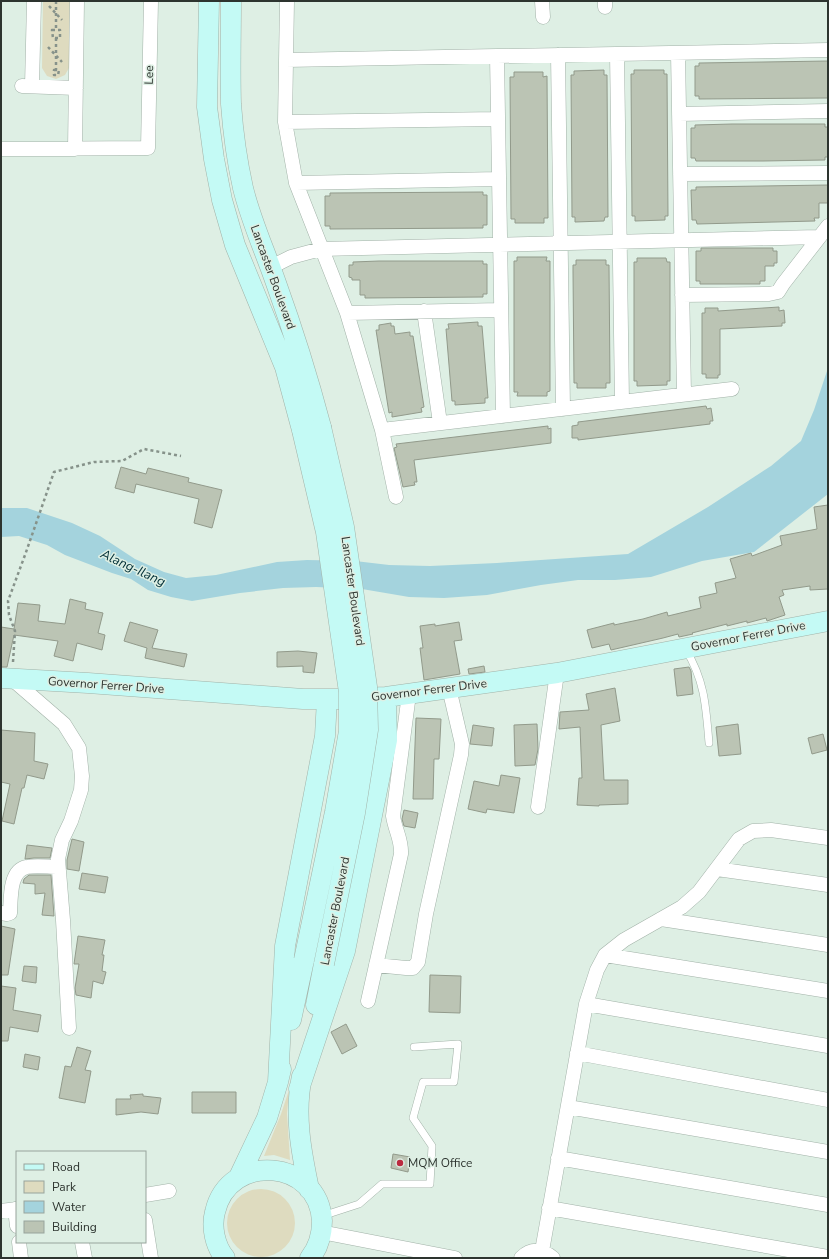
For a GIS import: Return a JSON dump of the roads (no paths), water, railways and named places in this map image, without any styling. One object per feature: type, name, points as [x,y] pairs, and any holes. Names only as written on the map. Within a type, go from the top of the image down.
[{"type":"main road","name":"Lancaster Boulevard","points":[[209,1],[207,107],[214,159],[222,200],[235,245],[311,429],[344,527],[367,687],[368,730],[354,813],[299,1089],[298,1119],[302,1157],[309,1189]]},
{"type":"main road","name":"Lancaster Boulevard","points":[[231,1],[231,104],[235,145],[244,189],[256,230],[287,312],[309,380],[311,429],[349,692],[349,731],[335,812],[278,1082],[267,1118],[239,1177]]},
{"type":"main road","name":"Governor Ferrer Drive","points":[[6,679],[88,683],[303,698],[327,699],[386,697],[557,673],[828,620]]},
{"type":"main road","points":[[299,1089],[345,952],[388,740],[386,697]]},
{"type":"main road","points":[[278,1082],[285,946],[325,736],[327,699]]},
{"type":"main road","points":[[225,1258],[218,1247],[213,1227],[216,1206],[220,1197],[239,1177],[257,1170],[276,1170],[294,1176],[302,1182],[309,1189],[319,1206],[321,1224],[317,1247],[310,1258]]},
{"type":"street","points":[[1,149],[75,149],[77,1]]},
{"type":"street","name":"Lee","points":[[75,149],[148,148],[151,1]]},
{"type":"street","points":[[287,1],[285,122],[296,183],[346,312],[382,430],[396,497]]},
{"type":"street","points":[[542,1],[543,17]]},
{"type":"street","points":[[41,3],[33,36],[27,86],[76,81]]},
{"type":"street","points":[[286,60],[828,50]]},
{"type":"street","points":[[678,53],[684,394]]},
{"type":"street","points":[[617,54],[622,402]]},
{"type":"street","points":[[558,55],[564,409]]},
{"type":"street","points":[[497,56],[503,416]]},
{"type":"street","points":[[679,114],[828,111]]},
{"type":"street","points":[[285,122],[498,119]]},
{"type":"street","points":[[680,174],[828,174]]},
{"type":"street","points":[[296,183],[499,179]]},
{"type":"street","points":[[682,295],[769,294],[778,292],[828,226]]},
{"type":"street","points":[[271,267],[291,258],[321,249],[819,238]]},
{"type":"street","points":[[346,312],[501,310]]},
{"type":"street","points":[[424,311],[440,423]]},
{"type":"street","points":[[382,430],[732,389]]},
{"type":"street","points":[[538,807],[557,673]]},
{"type":"street","points":[[6,679],[64,724],[79,748],[82,776],[80,790],[71,822],[62,840],[58,859],[63,920],[68,1028]]},
{"type":"street","points":[[376,965],[413,968],[418,962],[426,914],[461,755],[462,744],[449,688]]},
{"type":"street","points":[[368,1001],[401,854],[402,846],[393,816],[409,694]]},
{"type":"street","points":[[521,1258],[530,1252],[547,1254],[549,1208],[586,1004],[597,970],[604,955],[624,940],[682,907],[699,892],[739,839],[753,831],[771,830],[828,838]]},
{"type":"street","points":[[1,913],[10,913],[12,882],[18,871],[26,867],[58,867]]},
{"type":"street","points":[[717,869],[828,885]]},
{"type":"street","points":[[661,920],[828,945]]},
{"type":"street","points":[[604,955],[828,991]]},
{"type":"street","points":[[586,1004],[828,1046]]},
{"type":"street","points":[[577,1053],[828,1100]]},
{"type":"street","points":[[568,1106],[828,1152]]},
{"type":"street","points":[[558,1158],[828,1205]]},
{"type":"street","points":[[146,1195],[169,1191]]},
{"type":"street","points":[[549,1208],[828,1257]]},
{"type":"street","points":[[11,1210],[16,1223]]},
{"type":"street","points":[[321,1224],[455,1258]]},
{"type":"street","points":[[146,1226],[151,1258]]},
{"type":"street","points":[[19,1243],[21,1258]]},
{"type":"street","points":[[82,1243],[85,1258]]},
{"type":"lane","points":[[685,649],[701,682],[705,700],[709,743]]},
{"type":"lane","points":[[321,1224],[359,1204],[382,1184],[430,1184],[432,1146],[413,1118],[423,1082],[454,1082],[458,1044],[414,1047]]},
{"type":"water","name":"Alang-Ilang","points":[[828,368],[828,494],[754,552],[702,561],[651,577],[615,580],[578,580],[487,595],[444,598],[409,597],[362,589],[316,587],[283,588],[192,601],[171,597],[148,590],[131,579],[65,555],[47,545],[19,536],[1,537],[1,508],[27,508],[72,523],[100,536],[135,559],[164,572],[186,578],[216,575],[277,562],[307,560],[355,561],[389,565],[430,566],[628,554],[708,507],[771,466],[801,441],[814,410]]},
{"type":"place","name":"MQM Office","points":[[400,1163]]}]
